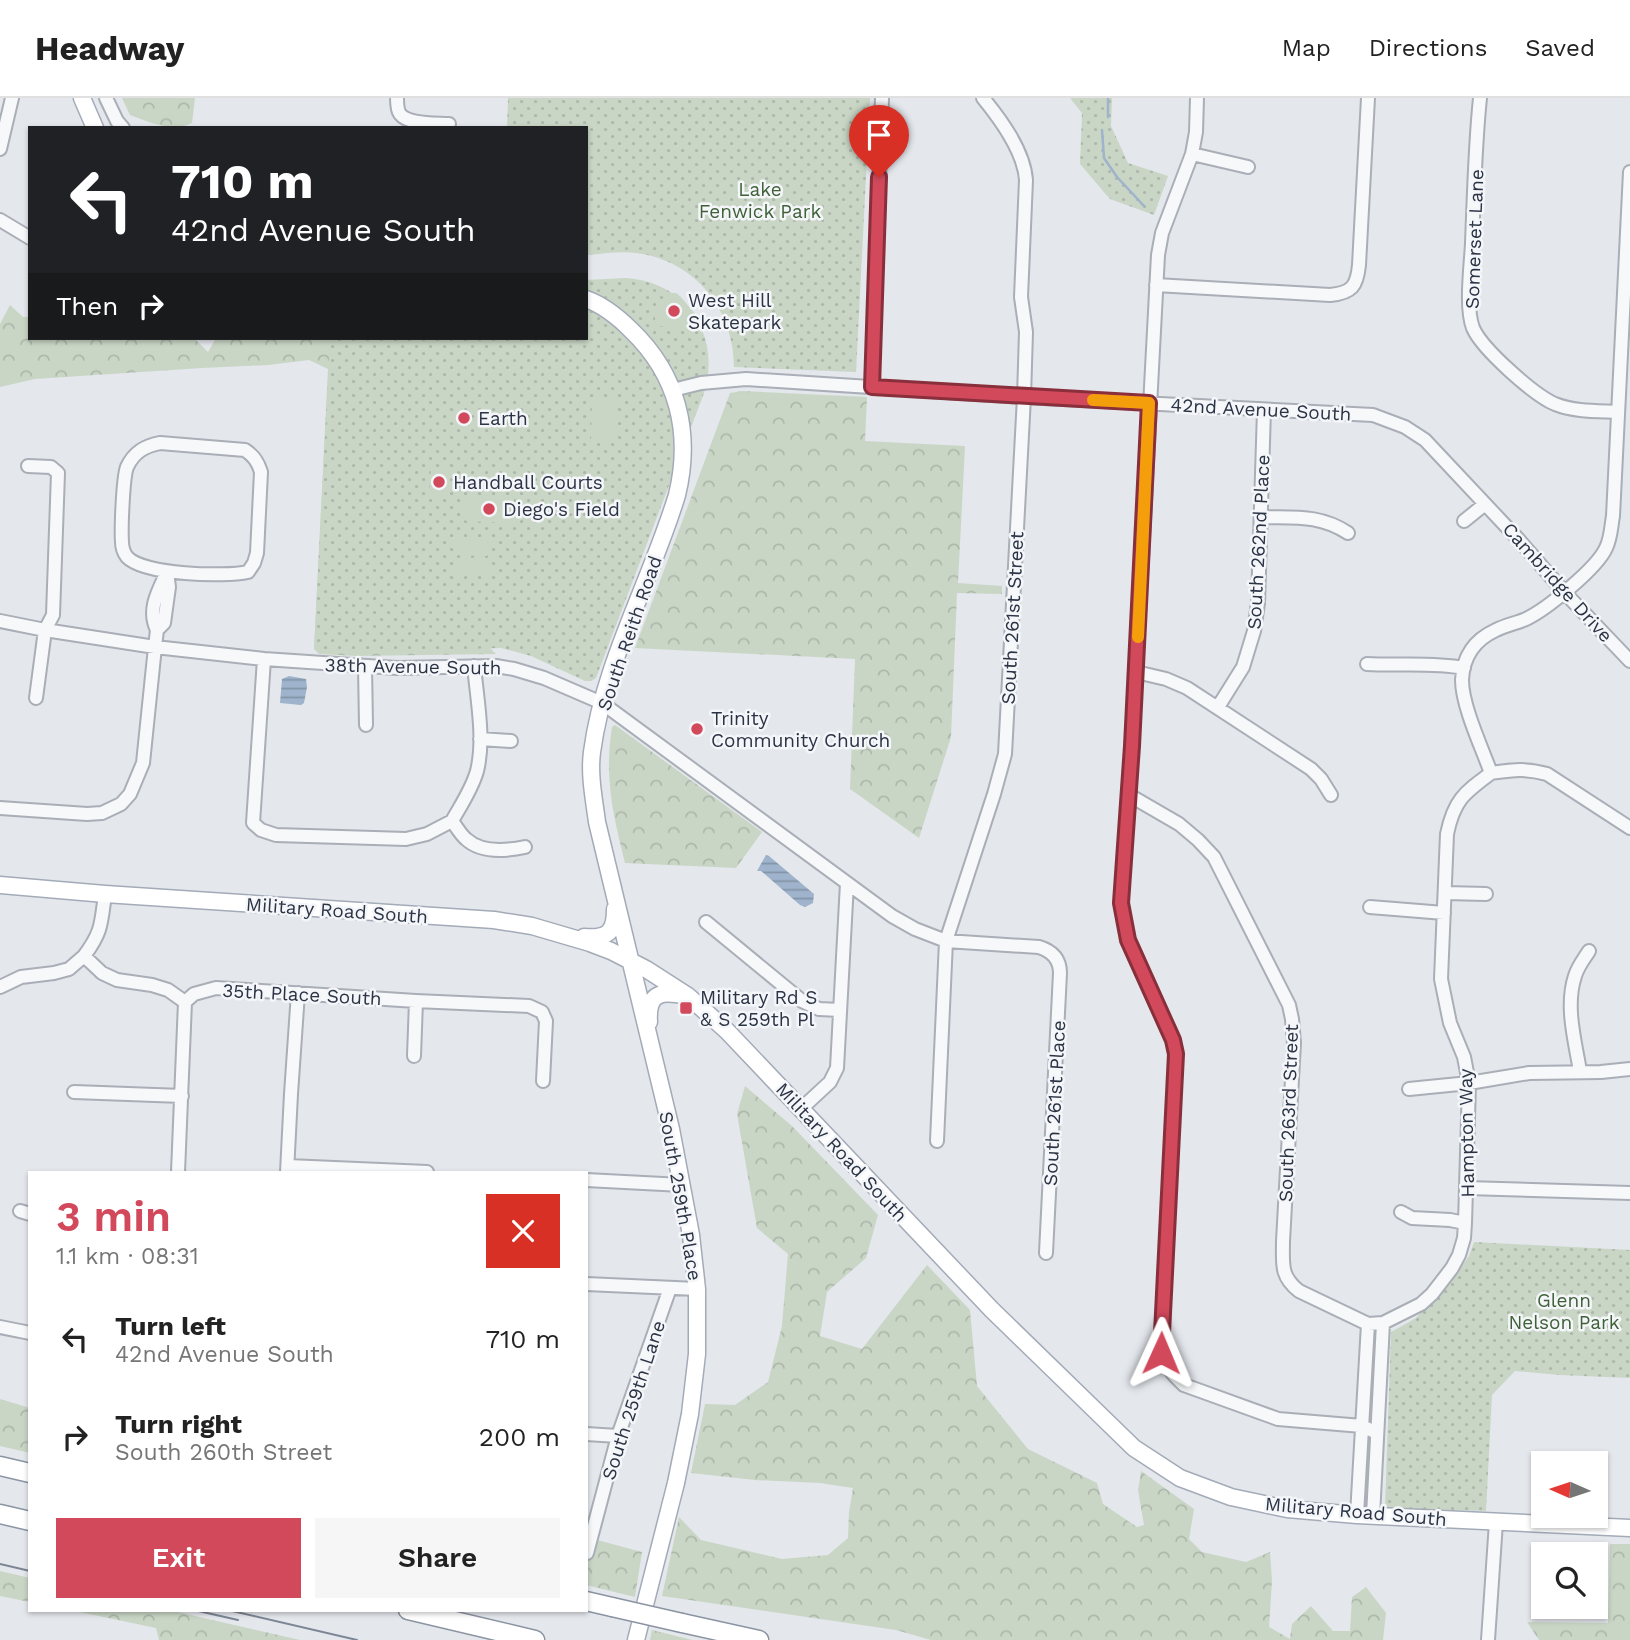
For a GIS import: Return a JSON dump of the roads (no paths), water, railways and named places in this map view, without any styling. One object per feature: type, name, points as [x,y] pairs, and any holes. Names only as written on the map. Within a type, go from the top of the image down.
[{"type":"highway","points":[[0,1466],[28,1473]]},
{"type":"highway","points":[[0,1514],[28,1521]]},
{"type":"highway","points":[[588,1601],[759,1640]]},
{"type":"highway","points":[[416,1612],[535,1640]]},
{"type":"main road","points":[[82,98],[94,126]]},
{"type":"main road","name":"South Reith Road","points":[[588,300],[621,320],[652,352],[673,390],[682,443],[679,488],[612,671],[602,703],[592,754],[592,785],[597,822],[630,960]]},
{"type":"main road","name":"Military Road South","points":[[0,885],[494,920],[532,926],[590,943],[630,960],[660,977],[688,996],[727,1031],[992,1310],[1134,1448],[1180,1478],[1231,1497],[1287,1509],[1365,1516],[1630,1528]]},
{"type":"main road","points":[[569,936],[600,937],[608,933],[614,924],[615,896]]},
{"type":"main road","name":"South 259th Place","points":[[630,960],[671,1129],[691,1235],[697,1289],[697,1354],[690,1414],[676,1483],[636,1640]]},
{"type":"main road","points":[[652,1052],[649,1010],[651,1003],[665,993],[688,996]]},
{"type":"street","points":[[0,146],[12,98]]},
{"type":"street","points":[[106,98],[121,126]]},
{"type":"street","points":[[397,98],[400,115],[408,120],[449,124]]},
{"type":"street","points":[[872,387],[882,98]]},
{"type":"street","name":"South 261st Street","points":[[937,1141],[946,941],[1005,754],[1024,397],[1026,332],[1021,297],[1025,166],[1001,122],[983,98]]},
{"type":"street","points":[[1197,98],[1192,154],[1162,233],[1158,256],[1121,903],[1128,940],[1173,1040],[1176,1054],[1161,1343],[1165,1364],[1173,1376],[1184,1385],[1278,1419],[1362,1426],[1377,1433]]},
{"type":"street","points":[[1156,285],[1330,295],[1343,293],[1354,286],[1358,274],[1368,98]]},
{"type":"street","name":"Somerset Lane","points":[[1480,98],[1470,288],[1472,326],[1481,342],[1494,355],[1553,403],[1584,411],[1618,412]]},
{"type":"street","points":[[1192,154],[1248,167]]},
{"type":"street","points":[[1630,172],[1610,536],[1600,558],[1554,602],[1525,620],[1496,629],[1472,646],[1465,660],[1462,683],[1471,719],[1491,773],[1519,769],[1547,774],[1630,828]]},
{"type":"street","points":[[0,220],[28,238]]},
{"type":"street","name":"42nd Avenue South","points":[[673,390],[701,383],[746,379],[1373,415],[1405,427],[1425,440]]},
{"type":"street","name":"South 262nd Place","points":[[1218,707],[1243,667],[1254,631],[1258,603],[1264,410]]},
{"type":"street","name":"Cambridge Drive","points":[[1425,440],[1630,661]]},
{"type":"street","points":[[160,443],[245,450],[254,456],[261,472],[258,539],[254,563],[248,572],[167,572],[135,563],[125,555],[122,542],[124,480],[126,468],[138,451],[147,445],[160,443]]},
{"type":"street","points":[[28,466],[51,467],[58,473],[53,615],[45,630],[36,698]]},
{"type":"street","points":[[1464,521],[1485,504]]},
{"type":"street","points":[[1261,517],[1322,520],[1348,533]]},
{"type":"street","points":[[0,808],[102,813],[121,804],[130,794],[143,763],[157,630],[164,623],[169,587],[167,572]]},
{"type":"street","name":"38th Avenue South","points":[[0,621],[155,647],[264,659],[365,667],[514,668],[602,703],[847,883],[915,929],[946,941],[1039,947],[1054,954]]},
{"type":"street","points":[[264,659],[253,823],[261,830],[276,835],[406,839],[427,834],[452,821],[476,774],[480,756],[474,666]]},
{"type":"street","points":[[1367,664],[1422,664],[1464,668]]},
{"type":"street","points":[[365,667],[366,726]]},
{"type":"street","points":[[1136,672],[1174,681],[1218,707],[1311,769],[1331,795]]},
{"type":"street","points":[[480,740],[511,741]]},
{"type":"street","name":"Hampton Way","points":[[1368,1324],[1383,1323],[1421,1304],[1452,1268],[1464,1238],[1469,1083],[1464,1057],[1450,1023],[1441,979],[1447,834],[1451,815],[1458,802],[1467,790],[1491,773]]},
{"type":"street","name":"South 263rd Street","points":[[1129,795],[1179,824],[1198,839],[1214,857],[1289,1004],[1294,1043],[1283,1269],[1291,1285],[1299,1291],[1368,1324]]},
{"type":"street","points":[[452,821],[466,840],[480,847],[503,850],[525,847]]},
{"type":"street","points":[[802,1108],[830,1082],[837,1068],[847,883]]},
{"type":"street","points":[[1445,893],[1486,894]]},
{"type":"street","points":[[0,987],[21,977],[69,969],[84,956],[96,939],[105,894]]},
{"type":"street","points":[[1370,907],[1444,913]]},
{"type":"street","points":[[706,922],[802,1001],[819,1009],[840,1010]]},
{"type":"street","points":[[1580,1071],[1571,996],[1574,978],[1589,951]]},
{"type":"street","name":"South 261st Place","points":[[1046,1253],[1060,973],[1059,961],[1054,954]]},
{"type":"street","points":[[84,956],[102,973],[117,980],[168,990],[185,1002],[178,1171]]},
{"type":"street","name":"35th Place South","points":[[185,1002],[194,994],[216,988],[529,1006],[542,1012],[546,1021],[543,1081]]},
{"type":"street","points":[[298,993],[288,1169],[381,1171]]},
{"type":"street","points":[[414,1055],[416,1001]]},
{"type":"street","points":[[1409,1089],[1469,1083],[1519,1074],[1630,1069]]},
{"type":"street","points":[[74,1092],[182,1096]]},
{"type":"street","points":[[588,1180],[682,1185]]},
{"type":"street","points":[[1466,1188],[1630,1193]]},
{"type":"street","points":[[1401,1212],[1412,1218],[1465,1223]]},
{"type":"street","points":[[588,1284],[697,1289]]},
{"type":"street","name":"South 259th Lane","points":[[588,1549],[618,1436],[670,1288]]},
{"type":"street","points":[[1365,1516],[1377,1433],[1383,1323]]},
{"type":"street","points":[[1365,1516],[1362,1426],[1368,1324]]},
{"type":"street","points":[[0,1327],[28,1333]]},
{"type":"street","points":[[588,1434],[618,1436]]},
{"type":"street","points":[[1488,1640],[1496,1522]]},
{"type":"water","points":[[289,676],[306,679],[304,703],[301,705],[280,703],[282,679]]},
{"type":"water","points":[[766,855],[814,894],[813,903],[805,907],[800,905],[761,871],[757,871]]},
{"type":"waterway","points":[[1108,98],[1108,117]]},
{"type":"waterway","points":[[1102,130],[1104,158],[1117,177],[1144,206]]},
{"type":"tram line","points":[[0,1564],[28,1571]]},
{"type":"tram line","points":[[203,1612],[238,1620]]},
{"type":"tram line","points":[[237,1612],[357,1640]]},
{"type":"place","name":"West Hill Skatepark","points":[[674,311]]},
{"type":"place","name":"Earth","points":[[464,418]]},
{"type":"place","name":"Handball Courts","points":[[439,482]]},
{"type":"place","name":"Diego's Field","points":[[489,509]]},
{"type":"place","name":"Trinity Community Church","points":[[697,729]]},
{"type":"place","name":"Military Rd S & S 259th Pl","points":[[686,1008]]},
{"type":"park label","name":"Lake Fenwick Park","points":[[760,200]]},
{"type":"park label","name":"Glenn Nelson Park","points":[[1564,1311]]}]
